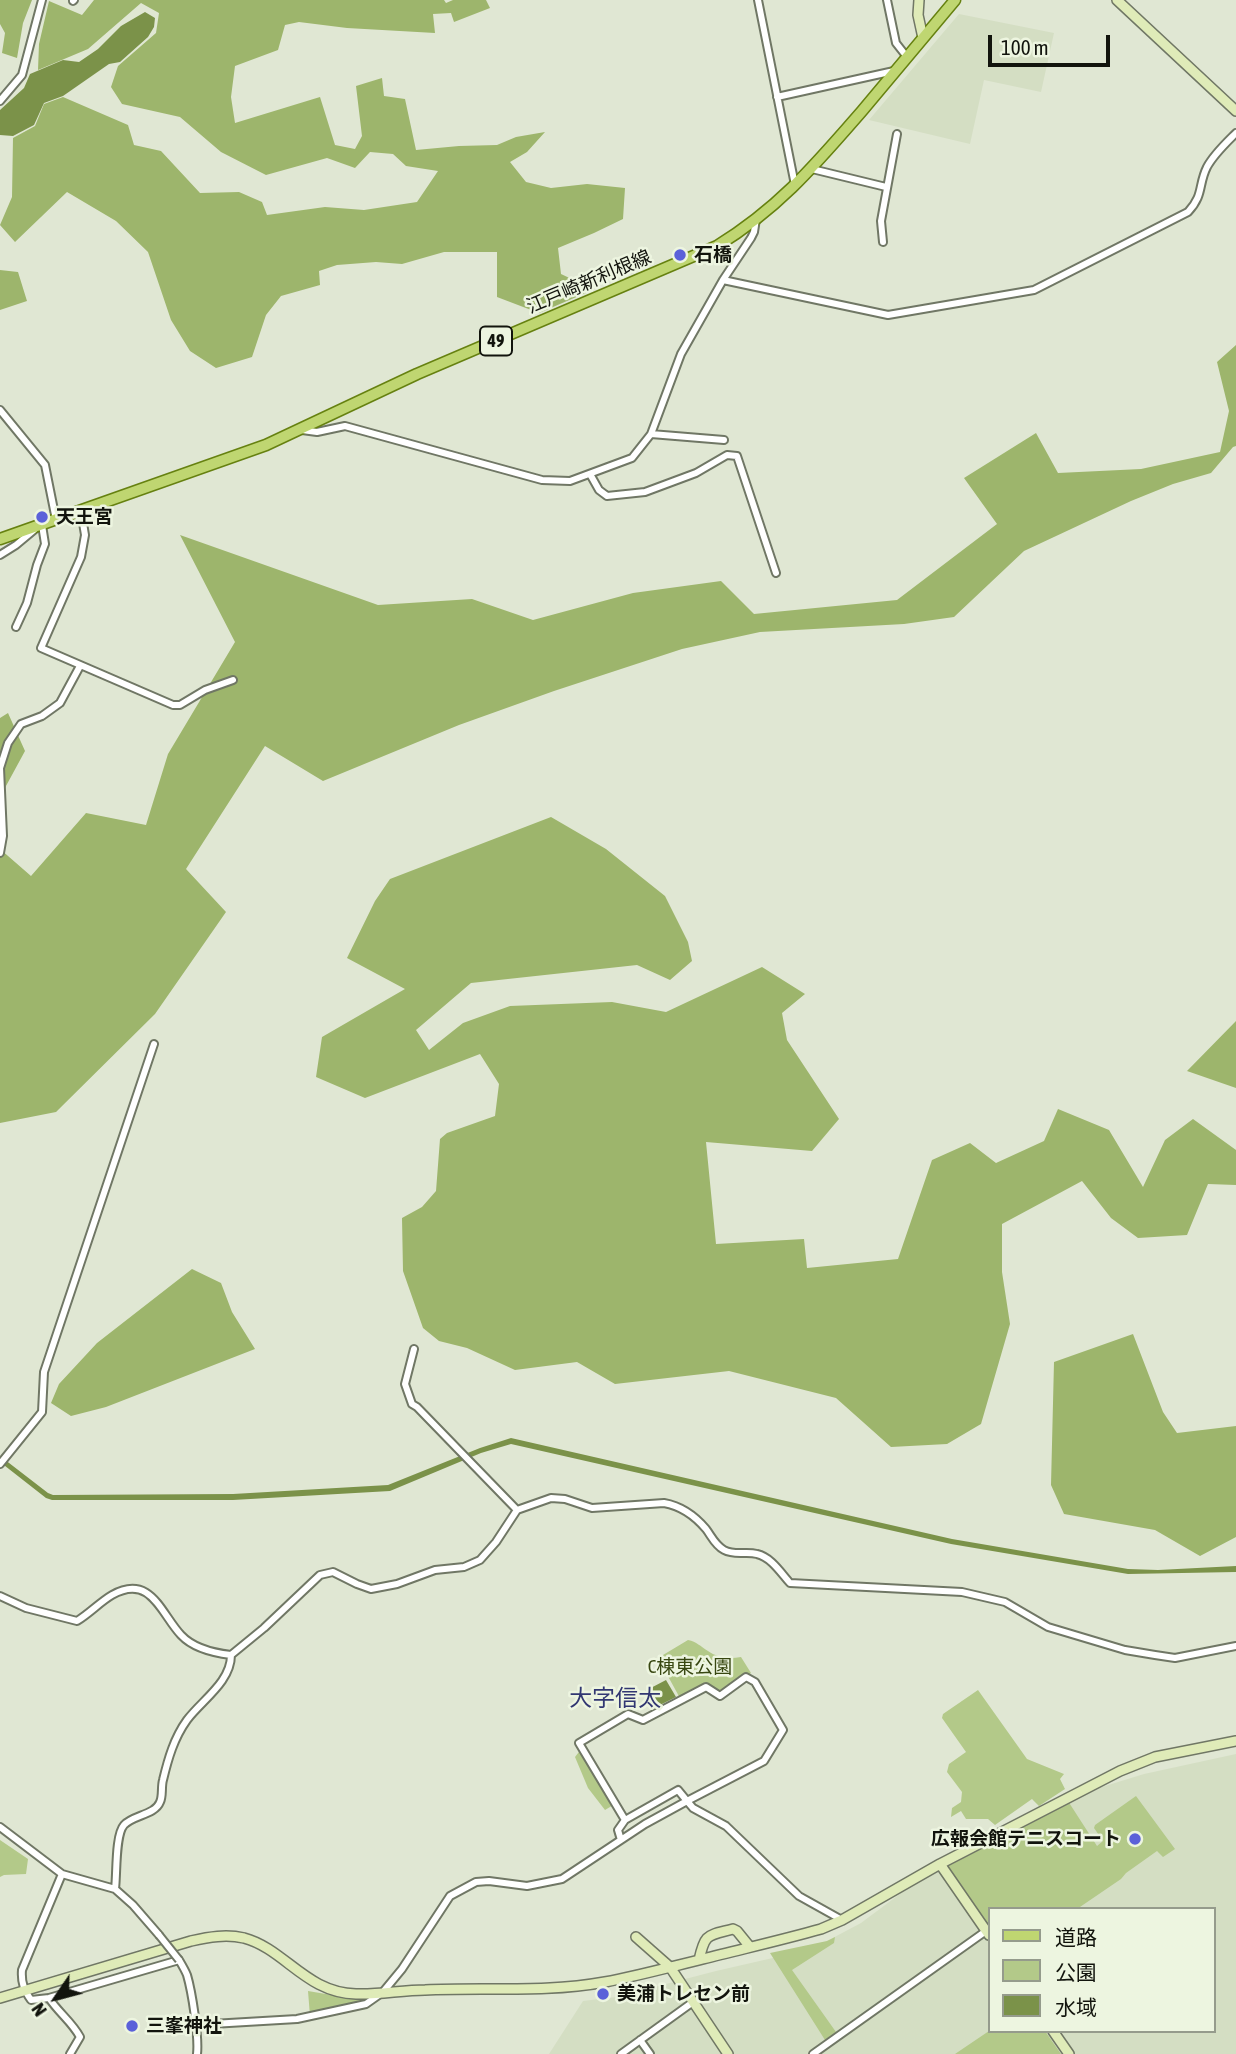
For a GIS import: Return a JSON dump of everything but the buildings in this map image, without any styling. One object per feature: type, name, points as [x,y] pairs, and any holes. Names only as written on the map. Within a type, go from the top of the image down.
[{"type":"main road","name":"江戸崎新利根線","points":[[0,539],[241,454],[417,374],[704,252],[756,219],[812,169],[955,0]]},
{"type":"street","points":[[0,101],[22,75],[42,0]]},
{"type":"street","points":[[758,0],[795,186]]},
{"type":"street","points":[[887,0],[896,43],[907,57]]},
{"type":"street","points":[[919,0],[918,15],[923,38]]},
{"type":"street","points":[[1117,0],[1236,111]]},
{"type":"street","points":[[777,97],[896,70]]},
{"type":"street","points":[[723,280],[888,315],[1034,290],[1188,212],[1198,202],[1207,168],[1236,133]]},
{"type":"street","points":[[883,242],[881,220],[897,134]]},
{"type":"street","points":[[812,169],[886,187]]},
{"type":"street","points":[[298,430],[317,432],[345,426],[542,480],[570,481],[632,458],[651,434],[681,354],[723,280],[751,238],[756,219]]},
{"type":"street","points":[[0,410],[44,465],[56,520]]},
{"type":"street","points":[[651,434],[723,440]]},
{"type":"street","points":[[590,474],[599,490],[607,496],[645,492],[695,473],[727,455],[737,456],[776,573]]},
{"type":"street","points":[[81,511],[85,535],[81,557],[41,648],[173,705],[180,705],[205,690],[233,680]]},
{"type":"street","points":[[0,555],[40,525],[45,544],[27,603],[16,627]]},
{"type":"street","points":[[0,853],[3,836],[0,768],[8,743],[21,724],[42,716],[60,703],[80,666]]},
{"type":"street","points":[[0,1464],[42,1412],[44,1373],[154,1044]]},
{"type":"street","points":[[414,1349],[405,1384],[411,1404],[417,1407],[517,1510]]},
{"type":"street","points":[[0,1596],[26,1608],[77,1621],[113,1594],[132,1589],[149,1594],[158,1602],[182,1637],[214,1653],[231,1655],[320,1576],[332,1572],[371,1589],[397,1584],[435,1570],[464,1567],[480,1560],[496,1542],[517,1510],[551,1499],[565,1499],[592,1508],[664,1503],[686,1511],[726,1552],[758,1554],[774,1564],[790,1583],[962,1592],[1006,1602],[1048,1627],[1125,1650],[1175,1658],[1236,1646]]},
{"type":"street","points":[[115,1889],[120,1834],[124,1824],[155,1808],[160,1802],[162,1783],[175,1740],[187,1720],[223,1680],[231,1664],[231,1655]]},
{"type":"street","points":[[195,2025],[297,2019],[366,2004],[383,1992],[402,1969],[450,1896],[476,1882],[527,1886],[562,1878],[687,1801],[764,1761],[783,1730],[755,1682],[746,1677],[720,1696],[706,1686],[643,1720],[628,1714],[579,1743],[625,1820]]},
{"type":"street","points":[[0,1998],[191,1941],[228,1936],[245,1938],[261,1945],[323,1987],[338,1992],[356,1994],[574,1986],[605,1982],[821,1929],[1136,1763],[1170,1753],[1236,1741]]},
{"type":"street","points":[[621,1840],[618,1830],[625,1820],[678,1790],[693,1808],[726,1826],[799,1896],[842,1920]]},
{"type":"street","points":[[0,1827],[62,1874],[115,1889],[133,1905],[186,1972],[198,2045],[197,2054]]},
{"type":"street","points":[[813,2054],[988,1933],[940,1864]]},
{"type":"street","points":[[62,1874],[24,1960],[21,1981],[31,2000],[49,1998],[179,1960]]},
{"type":"street","points":[[699,1960],[705,1939],[724,1931],[737,1931],[750,1947]]},
{"type":"street","points":[[636,1937],[670,1967],[728,2054]]},
{"type":"street","points":[[49,1998],[80,2037],[70,2054]]},
{"type":"street","points":[[621,2054],[693,2002]]},
{"type":"street","points":[[1054,2033],[1069,2054]]},
{"type":"street","points":[[640,2040],[650,2054]]},
{"type":"shaded area","points":[[0,0],[32,0],[23,23],[17,58],[2,53],[5,33],[0,24]]},
{"type":"shaded area","points":[[94,0],[444,0],[446,3],[453,0],[486,0],[490,8],[454,22],[451,13],[433,14],[435,33],[347,28],[299,22],[285,25],[278,50],[235,66],[231,97],[235,123],[320,97],[335,145],[355,149],[362,136],[356,86],[382,78],[384,96],[405,99],[416,150],[497,145],[516,137],[545,132],[527,152],[510,162],[526,182],[551,188],[587,184],[625,188],[623,219],[558,248],[561,274],[580,283],[588,292],[539,313],[497,297],[497,252],[444,252],[402,264],[376,262],[337,265],[319,271],[320,285],[281,296],[266,315],[252,357],[216,368],[190,351],[171,320],[148,252],[116,221],[67,192],[15,242],[0,225],[12,197],[13,138],[35,126],[44,104],[63,97],[128,125],[134,145],[161,151],[200,193],[239,192],[262,202],[267,215],[325,207],[364,210],[417,202],[438,171],[406,166],[393,154],[370,152],[355,168],[327,158],[266,175],[221,152],[180,117],[122,104],[111,87],[118,66],[156,33],[159,13],[141,3],[88,49],[38,70],[39,44],[49,1],[82,15]]},
{"type":"shaded area","points":[[959,14],[1054,33],[1041,92],[984,80],[970,144],[869,120]]},
{"type":"shaded area","points":[[0,270],[18,272],[27,301],[0,310]]},
{"type":"shaded area","points":[[1236,345],[1236,446],[1211,473],[1173,484],[1131,501],[1024,551],[954,617],[904,624],[760,632],[682,649],[459,725],[323,781],[265,746],[186,869],[226,912],[155,1014],[56,1112],[0,1123],[0,849],[31,876],[86,813],[146,825],[168,754],[235,642],[180,535],[378,605],[472,599],[533,620],[633,593],[721,581],[754,614],[897,600],[997,524],[964,478],[1036,433],[1058,473],[1141,469],[1220,452],[1229,411],[1217,362]]},
{"type":"shaded area","points":[[8,713],[25,751],[0,797],[0,718]]},
{"type":"shaded area","points":[[551,817],[606,849],[665,896],[688,942],[692,961],[670,980],[637,965],[471,983],[416,1030],[429,1050],[463,1023],[510,1006],[612,1002],[666,1012],[762,967],[805,994],[782,1013],[787,1040],[839,1119],[812,1151],[706,1142],[716,1244],[804,1239],[807,1268],[898,1259],[932,1160],[970,1143],[996,1163],[1044,1141],[1058,1109],[1109,1130],[1143,1187],[1165,1140],[1193,1119],[1236,1150],[1236,1185],[1208,1184],[1187,1235],[1138,1238],[1111,1218],[1082,1181],[1002,1224],[1002,1272],[1010,1324],[981,1424],[947,1444],[891,1447],[836,1398],[729,1371],[615,1384],[577,1362],[515,1370],[467,1348],[439,1341],[423,1328],[403,1271],[402,1218],[422,1207],[436,1191],[440,1139],[447,1133],[495,1116],[499,1084],[480,1054],[365,1098],[316,1077],[322,1037],[405,989],[347,958],[375,901],[390,879]]},
{"type":"shaded area","points":[[1236,1021],[1236,1088],[1187,1071]]},
{"type":"shaded area","points":[[192,1269],[221,1283],[232,1312],[255,1349],[106,1407],[71,1416],[51,1403],[59,1384],[97,1343]]},
{"type":"shaded area","points":[[1133,1334],[1163,1412],[1177,1433],[1236,1426],[1236,1537],[1200,1556],[1155,1530],[1064,1514],[1051,1485],[1054,1362]]},
{"type":"shaded area","points":[[1236,1754],[1236,2054],[549,2054],[583,2001],[616,1997],[812,1949],[861,1923],[940,1864],[1066,1798],[1144,1774]]},
{"type":"green space","name":"C棟東公園","points":[[688,1640],[720,1657],[741,1657],[751,1673],[720,1696],[706,1687],[681,1700],[658,1658]]},
{"type":"green space","points":[[978,1690],[1027,1759],[1064,1774],[1060,1779],[1065,1789],[1039,1806],[1032,1799],[995,1825],[988,1819],[966,1819],[961,1811],[951,1817],[952,1808],[961,1802],[962,1792],[947,1772],[949,1764],[966,1752],[942,1718],[943,1714]]},
{"type":"green space","points":[[582,1748],[615,1804],[605,1810],[588,1788],[575,1757]]},
{"type":"green space","points":[[1136,1796],[1175,1849],[1163,1857],[1157,1851],[1080,1907],[988,1907],[988,1927],[940,1864],[1066,1798],[1097,1846],[1103,1841],[1094,1828]]},
{"type":"green space","points":[[0,1840],[28,1859],[26,1874],[0,1877]]},
{"type":"green space","points":[[835,1937],[834,1943],[792,1970],[836,2032],[825,2040],[770,1953]]},
{"type":"green space","points":[[308,1991],[361,2000],[357,2006],[310,2016]]},
{"type":"green space","points":[[988,2032],[1046,2033],[1061,2054],[955,2054]]},
{"type":"water","points":[[145,12],[155,18],[154,27],[148,37],[120,62],[109,64],[63,96],[44,103],[34,125],[13,136],[0,135],[0,110],[24,88],[30,74],[63,60],[79,62],[98,49],[121,26]]},
{"type":"water","points":[[511,1438],[952,1539],[1128,1569],[1236,1566],[1236,1572],[1128,1574],[951,1544],[511,1444],[481,1453],[390,1491],[233,1500],[52,1500],[0,1462],[0,1456],[53,1495],[233,1494],[388,1485]]},
{"type":"water","points":[[666,1680],[676,1697],[654,1708],[645,1691]]},
{"type":"place","name":"石橋","points":[[680,255]]},
{"type":"place","name":"天王宮","points":[[42,517]]},
{"type":"place","name":"広報会館テニスコート","points":[[1135,1839]]},
{"type":"place","name":"美浦トレセン前","points":[[603,1994]]},
{"type":"place","name":"三峯神社","points":[[132,2026]]},
{"type":"district","name":"大字信太","points":[[615,1699]]}]
